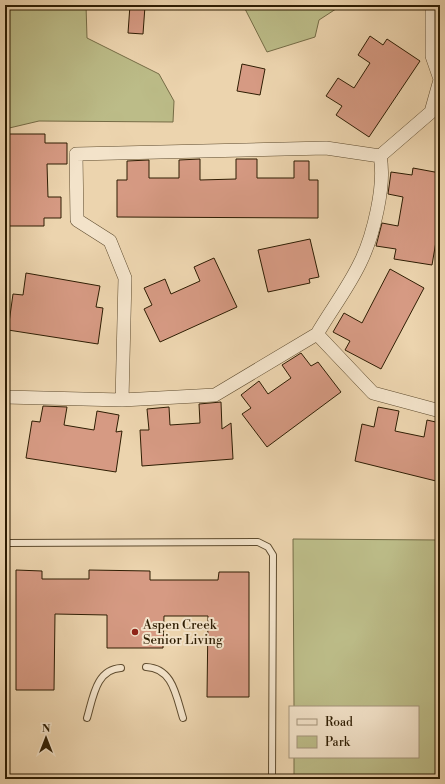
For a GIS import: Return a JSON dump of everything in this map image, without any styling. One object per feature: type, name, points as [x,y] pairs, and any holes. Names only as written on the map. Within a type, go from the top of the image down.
[{"type":"street","points":[[122,400],[125,278],[110,241],[77,220],[76,154],[326,148],[380,156],[435,116],[440,79],[432,56],[432,5]]},
{"type":"street","points":[[5,397],[122,400],[215,395],[317,334],[360,262],[377,208],[383,170],[380,156]]},
{"type":"street","points":[[317,334],[373,393],[440,411]]},
{"type":"lane","points":[[5,543],[258,542],[268,547],[273,555],[272,779]]},
{"type":"lane","points":[[146,667],[154,668],[163,672],[171,680],[183,718]]},
{"type":"lane","points":[[87,718],[98,681],[113,668],[121,668]]},
{"type":"green space","points":[[5,5],[86,5],[87,38],[159,74],[174,101],[173,122],[39,121],[5,129]]},
{"type":"green space","points":[[243,5],[342,5],[319,20],[315,37],[267,52]]},
{"type":"green space","points":[[293,539],[440,540],[440,779],[294,779],[294,758],[419,758],[419,706],[294,706]]},
{"type":"building","points":[[130,5],[145,6],[143,34],[128,33]]},
{"type":"building","points":[[370,36],[383,45],[387,39],[420,61],[369,137],[336,115],[342,106],[326,96],[338,78],[354,88],[370,63],[358,55]]},
{"type":"building","points":[[242,64],[265,69],[260,95],[237,91]]},
{"type":"building","points":[[9,134],[45,134],[45,143],[67,143],[67,164],[47,164],[48,197],[61,197],[61,218],[44,218],[44,226],[9,226]]},
{"type":"building","points":[[200,159],[200,180],[236,179],[236,159],[257,159],[257,178],[294,178],[294,161],[309,161],[309,180],[318,180],[318,218],[117,217],[117,180],[127,180],[127,161],[149,160],[149,178],[179,178],[179,160]]},
{"type":"building","points":[[413,168],[440,173],[440,218],[432,265],[394,259],[396,249],[376,246],[382,223],[398,226],[403,197],[388,194],[391,172],[412,175]]},
{"type":"building","points":[[310,239],[319,277],[309,279],[310,283],[268,292],[258,250]]},
{"type":"building","points":[[214,258],[237,307],[160,342],[144,309],[152,305],[144,288],[165,279],[171,294],[200,281],[194,267]]},
{"type":"building","points":[[390,269],[424,288],[381,369],[345,350],[350,341],[333,332],[344,313],[362,323]]},
{"type":"building","points":[[26,273],[100,286],[96,307],[103,308],[98,344],[8,330],[13,294],[23,295]]},
{"type":"building","points":[[301,353],[311,366],[318,362],[341,392],[267,447],[242,414],[251,408],[241,395],[259,381],[268,394],[291,378],[282,365]]},
{"type":"building","points":[[221,402],[222,429],[231,423],[233,459],[142,466],[140,430],[149,430],[147,409],[169,407],[170,425],[200,423],[199,404]]},
{"type":"building","points":[[43,406],[67,407],[64,425],[94,430],[97,411],[119,415],[116,432],[122,431],[116,472],[26,458],[32,421],[40,422]]},
{"type":"building","points":[[378,407],[399,411],[395,431],[424,437],[427,420],[440,423],[440,482],[355,461],[362,424],[374,427]]},
{"type":"building","name":"Aspen Creek Senior Living","points":[[16,570],[42,571],[42,579],[89,579],[89,570],[150,571],[150,580],[218,580],[219,572],[249,572],[249,697],[207,697],[208,616],[164,616],[163,648],[107,648],[107,615],[55,614],[54,690],[16,690]]},
{"type":"place","name":"Aspen Creek Senior Living","points":[[135,632]]}]
